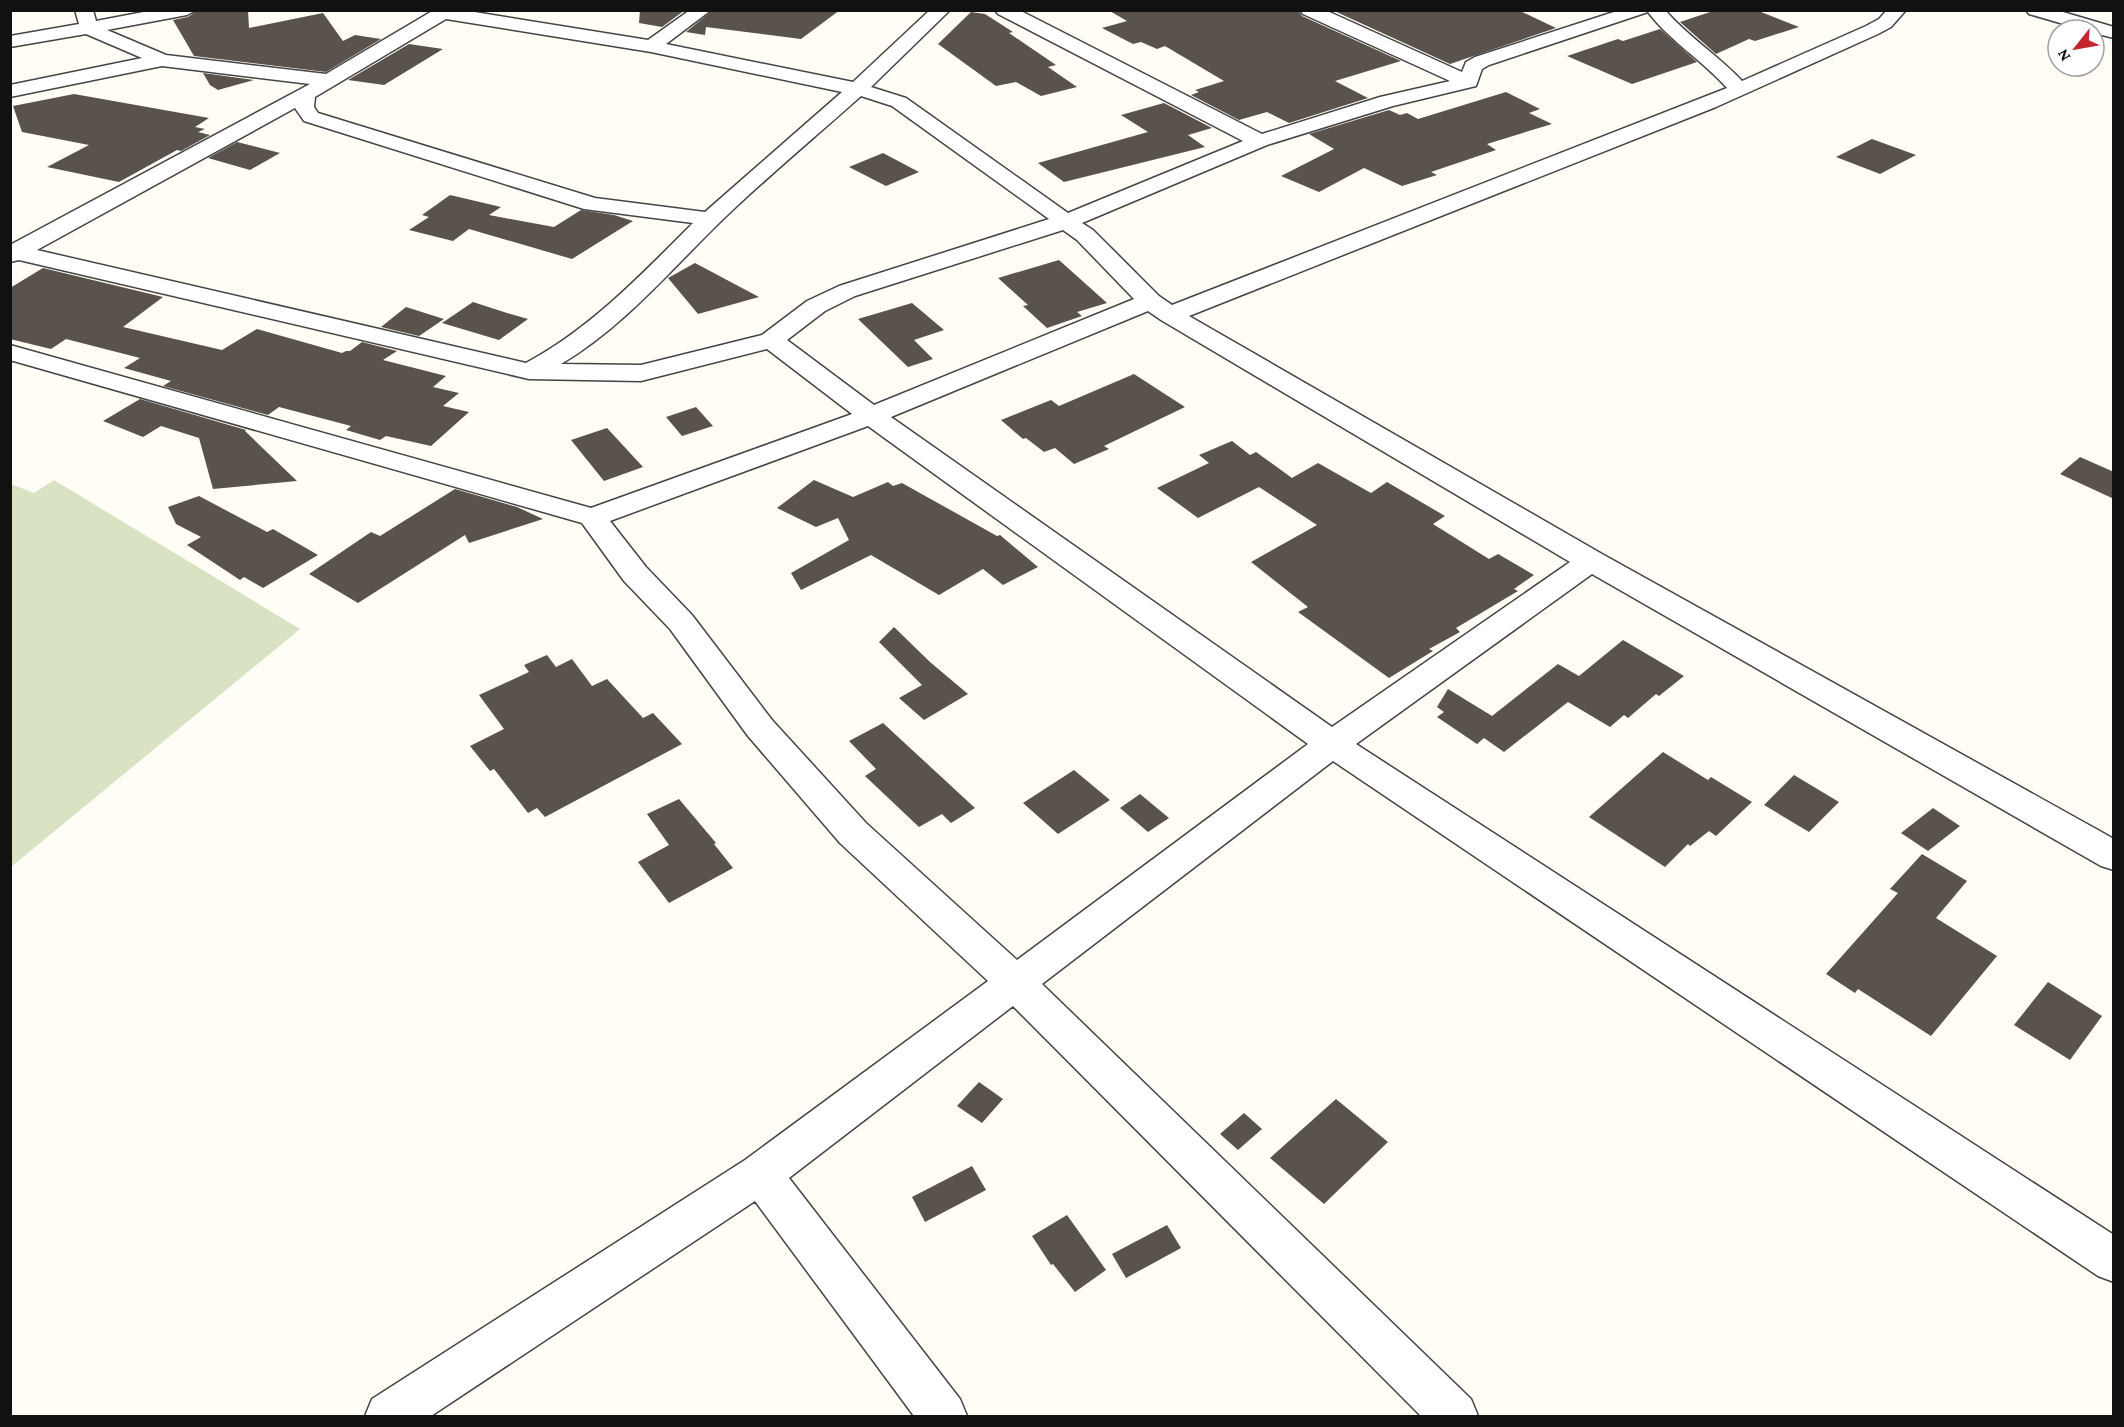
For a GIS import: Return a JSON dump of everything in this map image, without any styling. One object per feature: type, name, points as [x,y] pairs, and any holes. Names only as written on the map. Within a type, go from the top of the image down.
[{"type":"street","points":[[10,42],[87,20],[187,10]]},
{"type":"street","points":[[651,46],[702,10]]},
{"type":"street","points":[[529,371],[559,356],[626,303],[711,219],[857,89],[941,10]]},
{"type":"street","points":[[1004,10],[1260,141]]},
{"type":"street","points":[[1309,10],[1469,82]]},
{"type":"street","points":[[1469,82],[1473,66],[1482,62],[1640,10]]},
{"type":"street","points":[[1655,10],[1674,32],[1716,64],[1738,88]]},
{"type":"street","points":[[10,352],[592,517],[1160,308],[1280,269],[1709,103],[1878,27],[1895,15],[1897,10]]},
{"type":"street","points":[[2035,10],[2114,33]]},
{"type":"street","points":[[13,254],[306,94],[446,11],[651,46],[857,89],[909,108],[1067,221],[1085,235],[1160,308],[1590,561],[2114,856]]},
{"type":"street","points":[[87,20],[162,60]]},
{"type":"street","points":[[10,91],[162,60],[327,80]]},
{"type":"street","points":[[13,254],[529,371],[641,373],[771,340],[816,306],[847,291],[1067,221],[1260,141],[1387,101],[1469,82]]},
{"type":"street","points":[[306,94],[304,107],[311,117],[367,135],[592,204],[711,219]]},
{"type":"street","points":[[771,340],[871,416],[1332,744],[2114,1261]]},
{"type":"street","points":[[592,517],[635,574],[681,622],[760,728],[853,833],[1014,981],[1454,1416]]},
{"type":"street","points":[[389,1416],[760,1174],[1332,744],[1590,561]]},
{"type":"street","points":[[760,1174],[942,1416]]},
{"type":"green space","points":[[54,480],[300,629],[11,867],[11,484],[34,493]]},
{"type":"building","points":[[198,10],[248,10],[249,28],[323,13],[343,41],[355,35],[381,39],[326,72],[194,56],[173,20],[188,17]]},
{"type":"building","points":[[640,10],[685,10],[662,27],[639,23]]},
{"type":"building","points":[[713,10],[840,10],[801,39],[706,27],[705,35],[686,32]]},
{"type":"building","points":[[1108,10],[1298,10],[1302,16],[1401,61],[1335,81],[1368,98],[1289,123],[1267,112],[1239,120],[1191,95],[1199,92],[1195,90],[1224,81],[1165,46],[1157,49],[1141,42],[1133,44],[1102,28],[1127,21]]},
{"type":"building","points":[[1332,10],[1518,10],[1556,28],[1450,64]]},
{"type":"building","points":[[1716,10],[1756,10],[1799,27],[1755,41],[1749,39],[1716,54],[1680,22]]},
{"type":"building","points":[[971,12],[985,14],[1013,32],[1009,33],[1056,65],[1048,67],[1077,87],[1041,96],[1016,82],[996,86],[938,44]]},
{"type":"building","points":[[1660,29],[1697,62],[1632,84],[1567,56],[1618,39],[1623,41]]},
{"type":"building","points":[[409,44],[443,49],[384,85],[348,80]]},
{"type":"building","points":[[203,73],[254,80],[218,90],[210,85]]},
{"type":"building","points":[[1506,92],[1540,109],[1529,113],[1552,124],[1487,144],[1496,150],[1431,172],[1437,175],[1402,186],[1364,168],[1319,192],[1281,176],[1334,149],[1309,134],[1389,110],[1400,115],[1407,113],[1418,119]]},
{"type":"building","points":[[74,94],[209,118],[195,127],[205,129],[198,132],[210,135],[181,151],[177,150],[119,182],[47,167],[89,145],[22,132],[13,106]]},
{"type":"building","points":[[1164,103],[1212,128],[1188,135],[1205,147],[1064,182],[1038,163],[1148,132],[1121,115]]},
{"type":"building","points":[[1872,139],[1916,155],[1880,174],[1836,157]]},
{"type":"building","points":[[237,142],[280,153],[250,170],[208,158]]},
{"type":"building","points":[[883,153],[919,172],[886,186],[849,167]]},
{"type":"building","points":[[450,195],[501,207],[489,215],[554,227],[581,210],[614,215],[633,221],[572,259],[469,229],[453,241],[409,230],[429,217],[422,215]]},
{"type":"building","points":[[1059,260],[1107,303],[1077,312],[1082,316],[1047,328],[1023,306],[1028,305],[998,278]]},
{"type":"building","points":[[695,263],[759,297],[698,314],[668,278]]},
{"type":"building","points":[[43,268],[163,297],[123,327],[222,350],[257,329],[342,353],[350,351],[362,342],[397,351],[383,360],[446,376],[433,387],[459,393],[443,406],[469,412],[431,446],[386,436],[380,440],[346,430],[351,426],[279,407],[268,415],[163,386],[171,381],[124,368],[140,358],[66,339],[51,349],[10,339],[10,288]]},
{"type":"building","points":[[473,302],[528,319],[499,340],[442,323]]},
{"type":"building","points":[[912,303],[944,330],[914,340],[933,359],[908,367],[858,319]]},
{"type":"building","points":[[406,307],[444,319],[419,336],[381,327]]},
{"type":"building","points":[[1134,374],[1185,407],[1104,446],[1109,449],[1074,464],[1055,448],[1044,452],[1026,438],[1023,439],[1001,420],[1051,400],[1059,406]]},
{"type":"building","points":[[140,399],[246,430],[297,481],[213,489],[199,438],[161,426],[143,437],[103,421]]},
{"type":"building","points":[[696,407],[713,426],[682,436],[666,417]]},
{"type":"building","points":[[607,428],[643,467],[604,481],[571,440]]},
{"type":"building","points":[[1232,441],[1250,455],[1256,452],[1292,478],[1318,463],[1371,493],[1387,482],[1445,516],[1433,524],[1489,559],[1498,554],[1534,575],[1514,589],[1518,591],[1456,628],[1460,632],[1429,649],[1433,651],[1389,678],[1298,612],[1308,607],[1251,562],[1317,525],[1259,487],[1198,518],[1157,488],[1209,463],[1199,455]]},
{"type":"building","points":[[2080,457],[2114,472],[2114,499],[2060,474]]},
{"type":"building","points":[[814,480],[853,497],[888,482],[893,486],[902,483],[997,536],[1000,535],[1038,567],[1003,585],[983,569],[939,595],[871,555],[801,590],[791,573],[849,540],[838,518],[816,527],[777,508]]},
{"type":"building","points":[[455,489],[517,507],[543,519],[469,543],[465,535],[358,603],[309,574],[371,532],[380,536]]},
{"type":"building","points":[[199,496],[267,532],[273,529],[318,555],[263,588],[244,577],[240,580],[187,545],[201,537],[176,524],[168,507]]},
{"type":"building","points":[[894,627],[968,694],[924,720],[899,698],[922,685],[879,642]]},
{"type":"building","points":[[1623,640],[1684,676],[1659,696],[1656,694],[1628,718],[1624,715],[1610,727],[1568,702],[1504,752],[1484,738],[1477,744],[1437,717],[1444,712],[1437,707],[1448,689],[1492,716],[1558,664],[1579,676]]},
{"type":"building","points":[[547,655],[556,667],[572,659],[592,686],[607,679],[643,718],[653,713],[682,744],[545,817],[537,808],[528,813],[494,769],[490,771],[470,746],[504,729],[479,695],[529,672],[524,665]]},
{"type":"building","points":[[883,723],[975,808],[951,823],[942,814],[919,827],[865,776],[876,769],[849,741]]},
{"type":"building","points":[[1663,752],[1708,780],[1711,777],[1752,802],[1716,836],[1709,831],[1690,846],[1688,844],[1665,867],[1589,817]]},
{"type":"building","points":[[1074,770],[1110,800],[1058,834],[1023,803]]},
{"type":"building","points":[[1794,775],[1839,802],[1809,832],[1764,805]]},
{"type":"building","points":[[1140,794],[1169,818],[1148,832],[1120,808]]},
{"type":"building","points":[[679,799],[716,843],[714,844],[733,868],[669,903],[638,862],[669,845],[647,814]]},
{"type":"building","points":[[1933,808],[1960,826],[1928,851],[1901,833]]},
{"type":"building","points":[[1922,854],[1967,881],[1936,918],[1997,956],[1931,1036],[1858,989],[1855,993],[1826,974],[1898,893],[1890,889]]},
{"type":"building","points":[[2048,982],[2102,1016],[2070,1060],[2014,1025]]},
{"type":"building","points":[[979,1082],[1003,1099],[982,1123],[957,1106]]},
{"type":"building","points":[[1336,1099],[1388,1142],[1324,1204],[1270,1158]]},
{"type":"building","points":[[1244,1113],[1262,1129],[1238,1150],[1220,1134]]},
{"type":"building","points":[[972,1166],[986,1190],[925,1222],[912,1197]]},
{"type":"building","points":[[1067,1215],[1106,1270],[1075,1292],[1053,1264],[1051,1265],[1032,1236]]},
{"type":"building","points":[[1167,1225],[1181,1248],[1126,1278],[1112,1254]]}]
